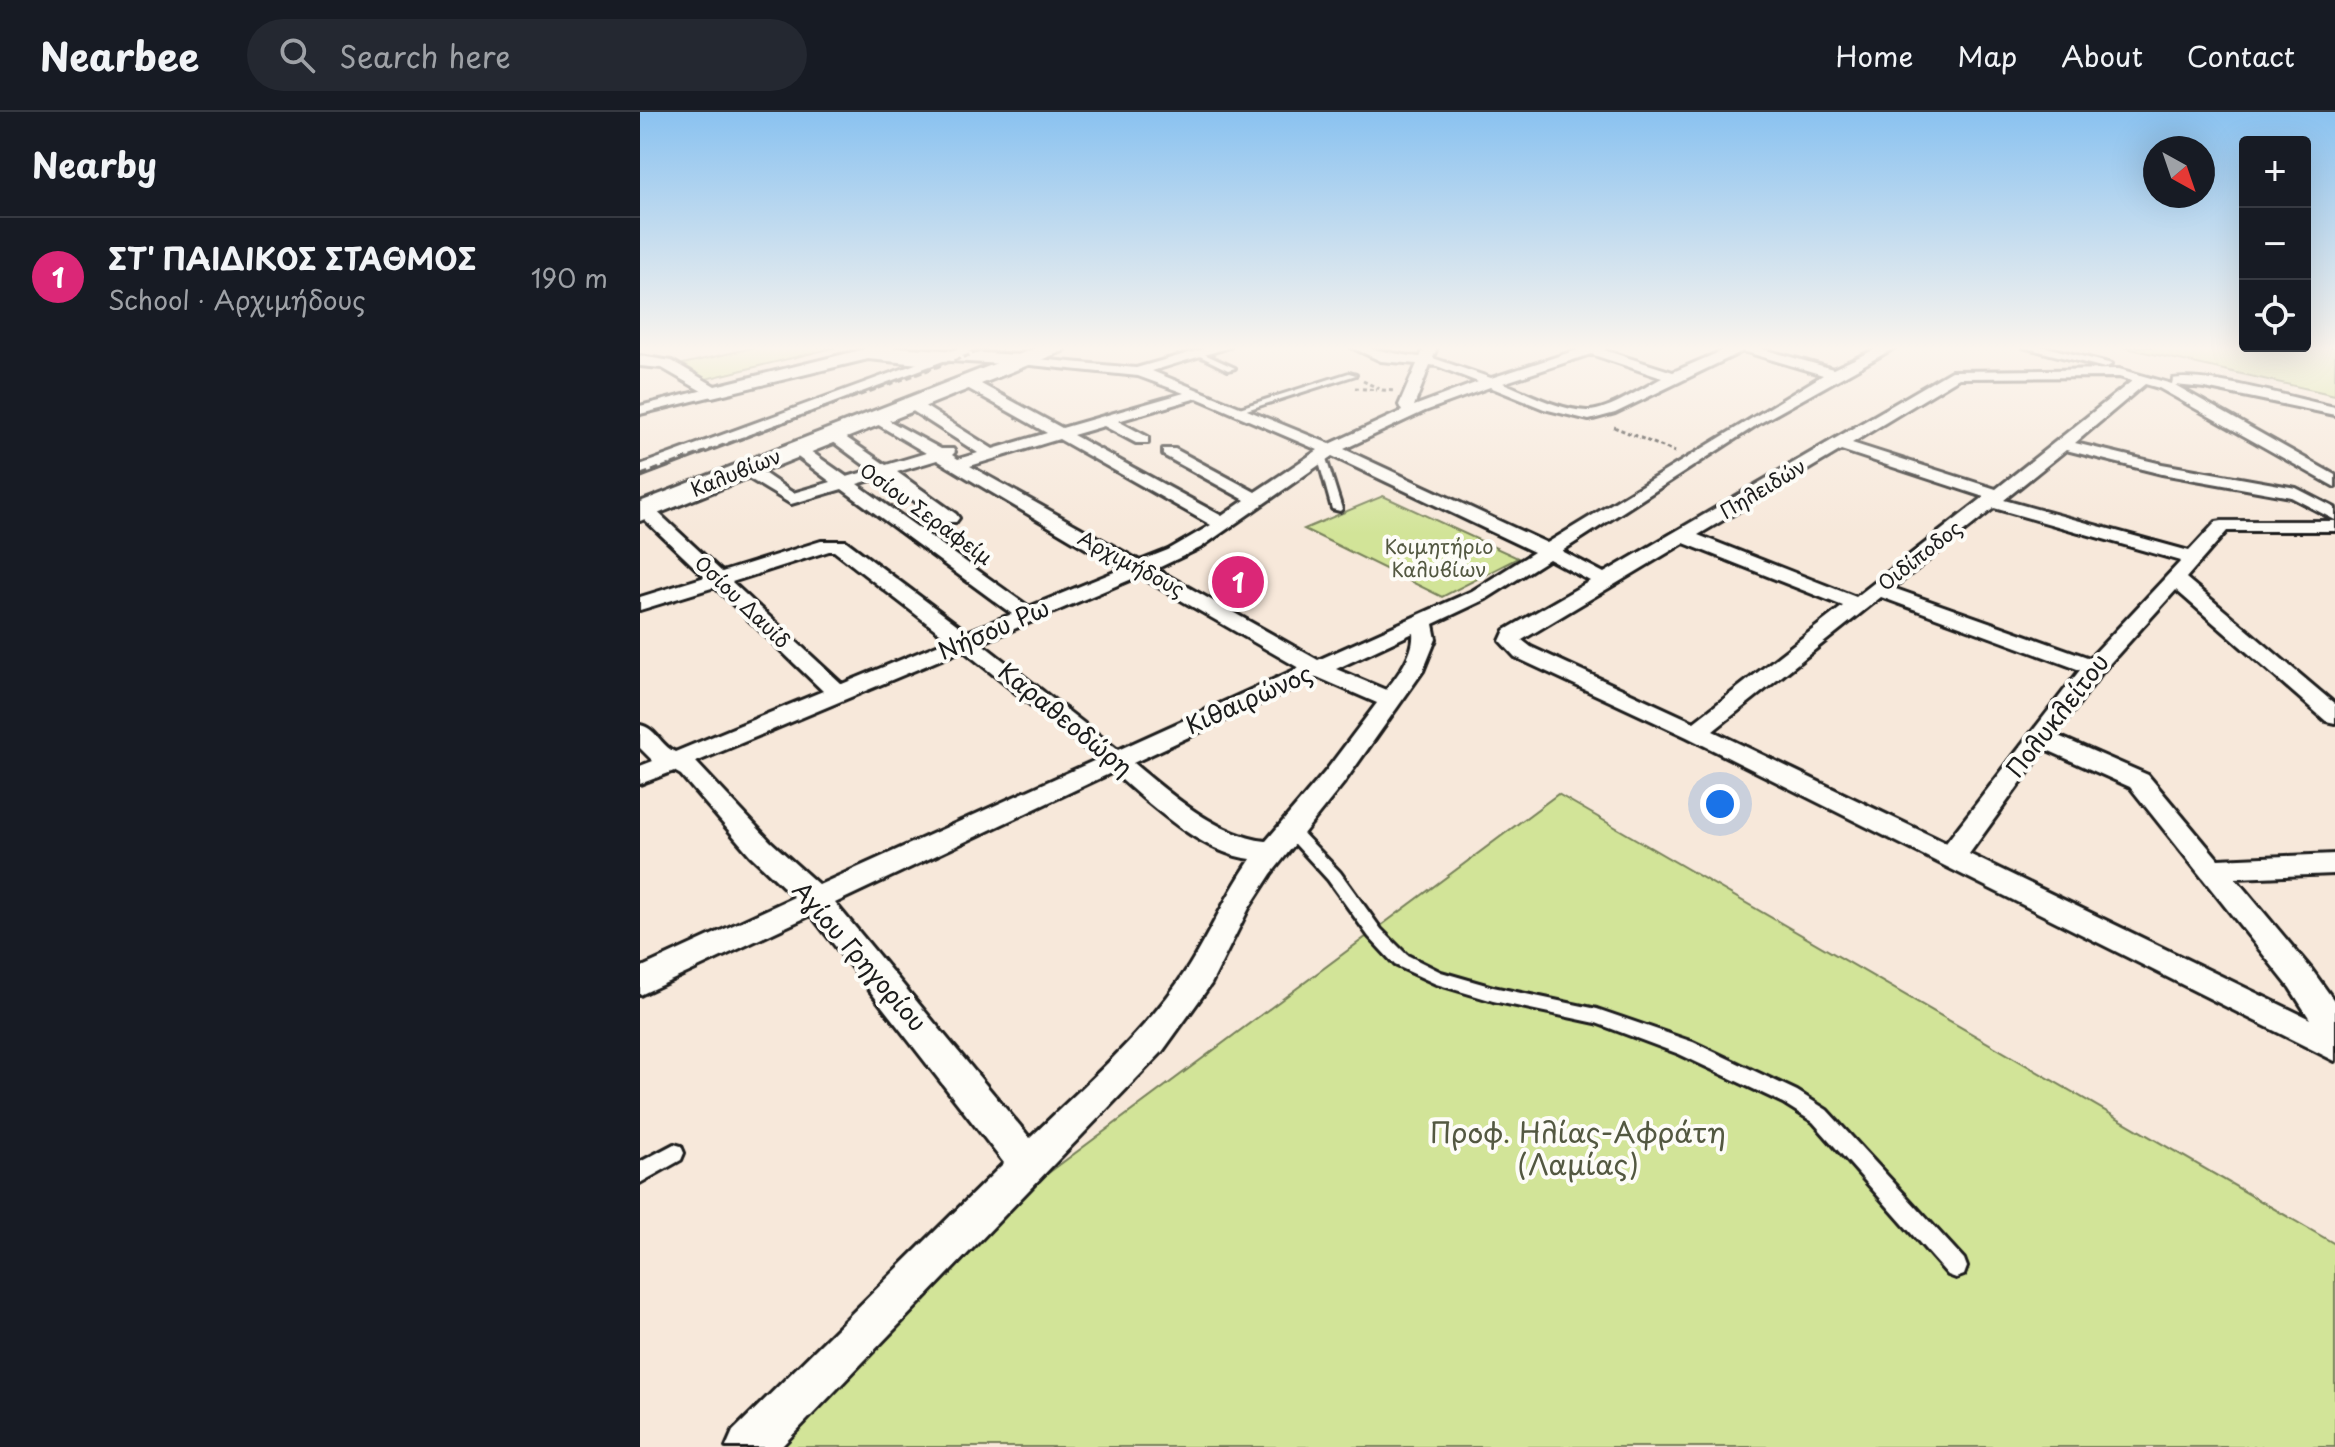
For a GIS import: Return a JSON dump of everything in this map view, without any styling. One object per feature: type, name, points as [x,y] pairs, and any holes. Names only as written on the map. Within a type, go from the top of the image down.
[{"type":"main road","name":"Καλυβίων","points":[[643,511],[894,409]]},
{"type":"street","points":[[640,471],[803,409]]},
{"type":"street","points":[[920,409],[984,449]]},
{"type":"street","points":[[1016,409],[1223,524]]},
{"type":"street","points":[[746,469],[788,499],[883,471],[946,460],[1141,409]]},
{"type":"street","points":[[1406,409],[1411,414]]},
{"type":"street","name":"Νήσου Ρω","points":[[640,776],[1189,547],[1326,453],[1422,409]]},
{"type":"street","points":[[1562,409],[1589,416],[1611,409]]},
{"type":"street","name":"Κιθαιρώνος","points":[[640,982],[1115,760],[1422,623],[1497,585],[1776,409]]},
{"type":"street","name":"Πηλειδών","points":[[1696,732],[1523,652],[1511,641],[1513,635],[1894,409]]},
{"type":"street","name":"Οιδίποδος","points":[[1696,732],[2106,409]]},
{"type":"street","name":"Πηλειδών","points":[[2209,409],[2335,484]]},
{"type":"street","points":[[2231,409],[2335,467]]},
{"type":"street","points":[[1237,410],[1326,453],[1550,551],[1605,581]]},
{"type":"street","name":"Αρχιμήδους","points":[[875,417],[1317,669],[1392,701]]},
{"type":"street","points":[[1104,420],[1142,440]]},
{"type":"street","points":[[833,435],[950,518]]},
{"type":"street","points":[[2068,441],[2186,463],[2335,484]]},
{"type":"street","points":[[2068,441],[2162,469],[2296,493],[2335,515]]},
{"type":"street","points":[[1838,444],[1993,498],[2192,558]]},
{"type":"street","name":"Οσίου Σεραφείμ","points":[[797,449],[1028,616]]},
{"type":"street","points":[[1169,452],[1256,499]]},
{"type":"street","name":"Οσίου Δαυίδ","points":[[643,511],[839,694]]},
{"type":"street","points":[[2335,526],[2222,526],[2175,579],[2335,716]]},
{"type":"street","points":[[1684,536],[1858,605]]},
{"type":"street","name":"Καραθεοδώρη","points":[[718,579],[828,545],[839,545],[1224,843],[1238,848],[1282,841]]},
{"type":"street","points":[[640,604],[718,579]]},
{"type":"street","name":"Πολυκλείτου","points":[[1950,859],[2094,667],[2175,579]]},
{"type":"street","points":[[1878,589],[2094,667]]},
{"type":"street","points":[[749,1447],[1150,1042],[1200,975],[1236,904],[1392,701],[1420,654],[1425,639],[1422,623]]},
{"type":"street","name":"Αγίου Γρηγορίου","points":[[640,732],[658,754],[690,769],[760,848],[815,899],[1029,1164]]},
{"type":"street","points":[[1696,732],[2335,1047]]},
{"type":"street","points":[[2039,737],[2139,781],[2301,979],[2335,1029]]},
{"type":"street","points":[[2212,869],[2335,864]]},
{"type":"lane","points":[[1326,453],[1337,509]]},
{"type":"lane","points":[[1282,841],[1334,876],[1375,933],[1401,960],[1450,982],[1597,1016],[1686,1048],[1790,1097],[1820,1116],[1956,1267]]},
{"type":"lane","points":[[640,1173],[674,1153]]},
{"type":"path","points":[[1589,416],[1694,459]]},
{"type":"green space","name":"Κοιμητήριο Καλυβίων","points":[[1383,496],[1518,558],[1442,597],[1304,529]]},
{"type":"green space","name":"Προφ. Ηλίας-Αφράτη (Λαμίας)","points":[[1558,794],[2335,1244],[2335,1447],[768,1447],[996,1212]]},
{"type":"railway","points":[[653,471],[821,409]]},
{"type":"railway","points":[[640,476],[659,469]]},
{"type":"place","name":"ΣΤ' ΠΑΙΔΙΚΟΣ ΣΤΑΘΜΟΣ","points":[[1238,582]]}]
